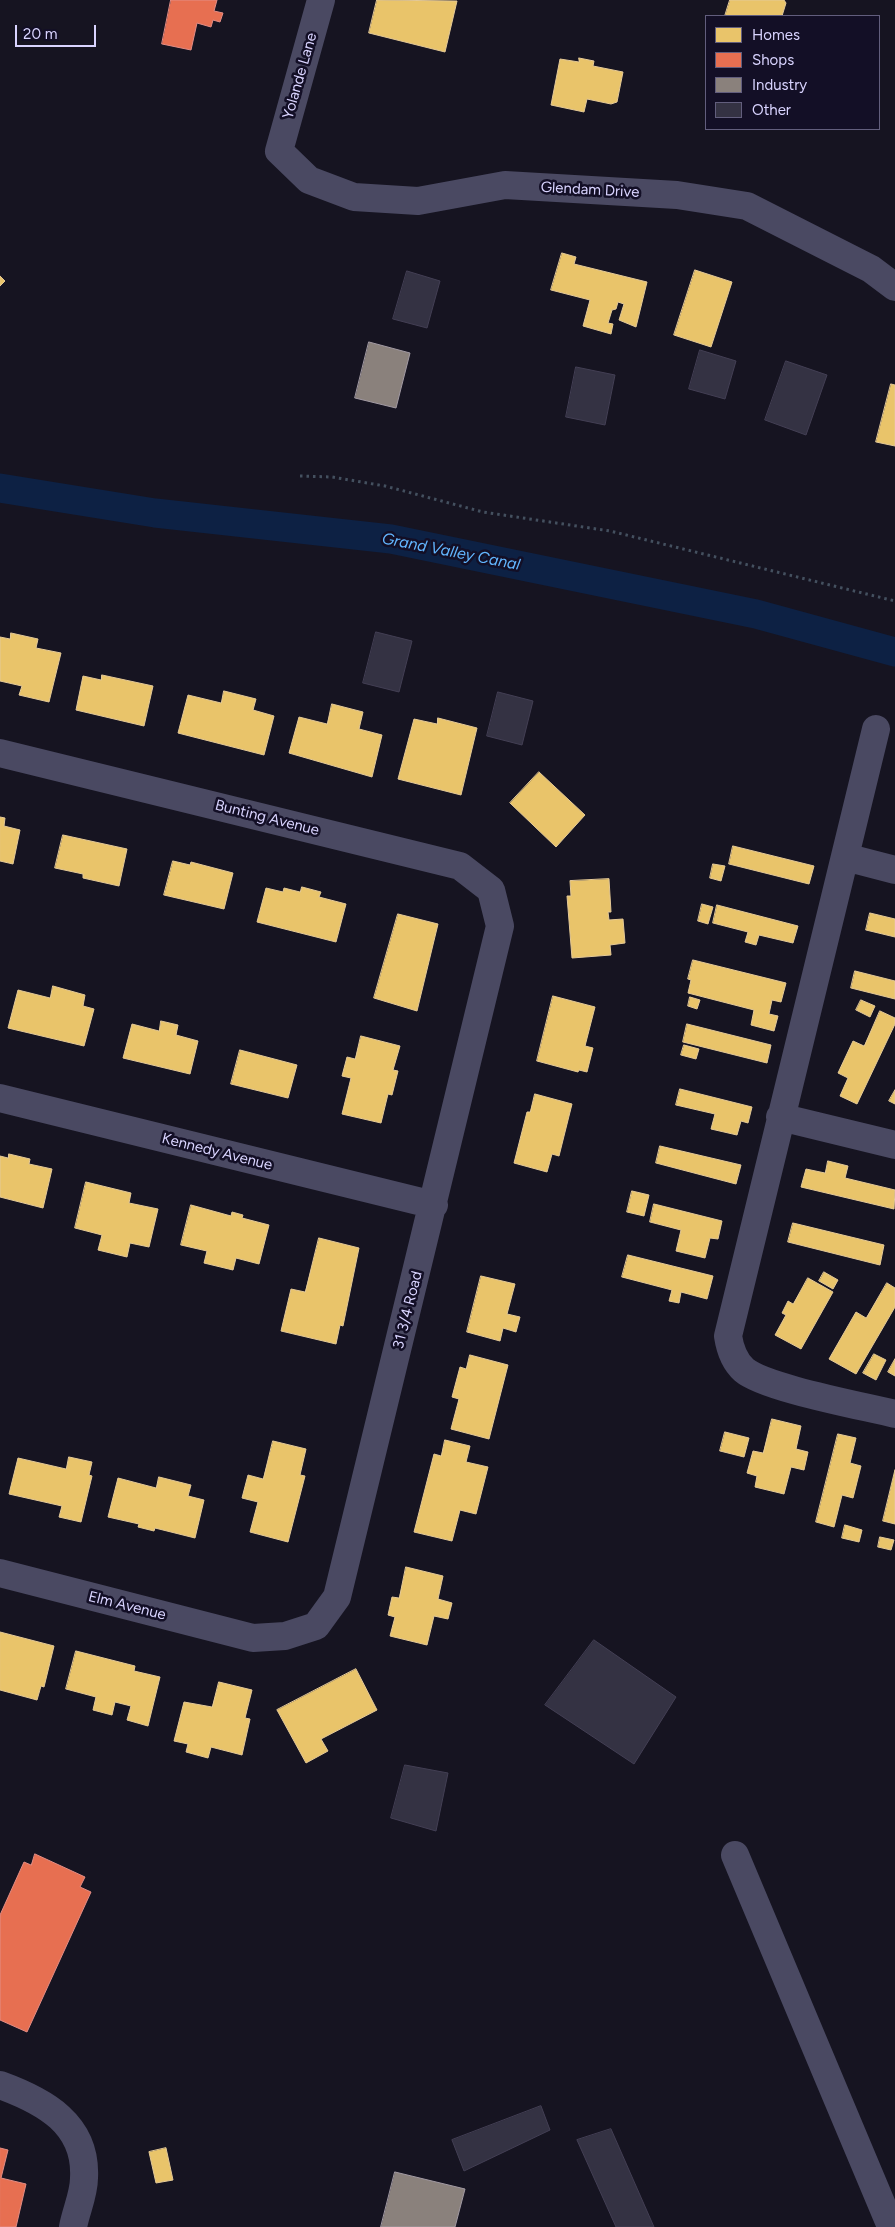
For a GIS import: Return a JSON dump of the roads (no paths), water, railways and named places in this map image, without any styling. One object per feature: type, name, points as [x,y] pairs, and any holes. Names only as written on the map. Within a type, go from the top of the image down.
[{"type":"street","name":"Yolande Lane","points":[[280,151],[321,0]]},
{"type":"street","name":"Glendam Drive","points":[[280,151],[309,180],[354,197],[418,202],[505,185],[676,195],[747,206],[871,269],[895,287]]},
{"type":"street","points":[[876,729],[729,1326],[729,1345],[732,1354],[743,1370],[760,1379],[895,1414]]},
{"type":"street","name":"Bunting Avenue","points":[[0,753],[460,866],[491,890],[500,926]]},
{"type":"street","points":[[845,857],[895,870]]},
{"type":"street","name":"31 3/4 Road","points":[[253,1638],[285,1636],[316,1626],[337,1597],[434,1205],[500,926]]},
{"type":"street","name":"Kennedy Avenue","points":[[0,1098],[434,1205]]},
{"type":"street","points":[[780,1116],[895,1145]]},
{"type":"street","name":"Elm Avenue","points":[[0,1573],[253,1638]]},
{"type":"street","points":[[735,1855],[890,2225]]},
{"type":"street","points":[[0,2085],[28,2096],[58,2113],[75,2134],[83,2157],[84,2179],[72,2227]]},
{"type":"waterway","name":"Grand Valley Canal","points":[[0,488],[155,513],[391,539],[756,614],[895,652]]}]
